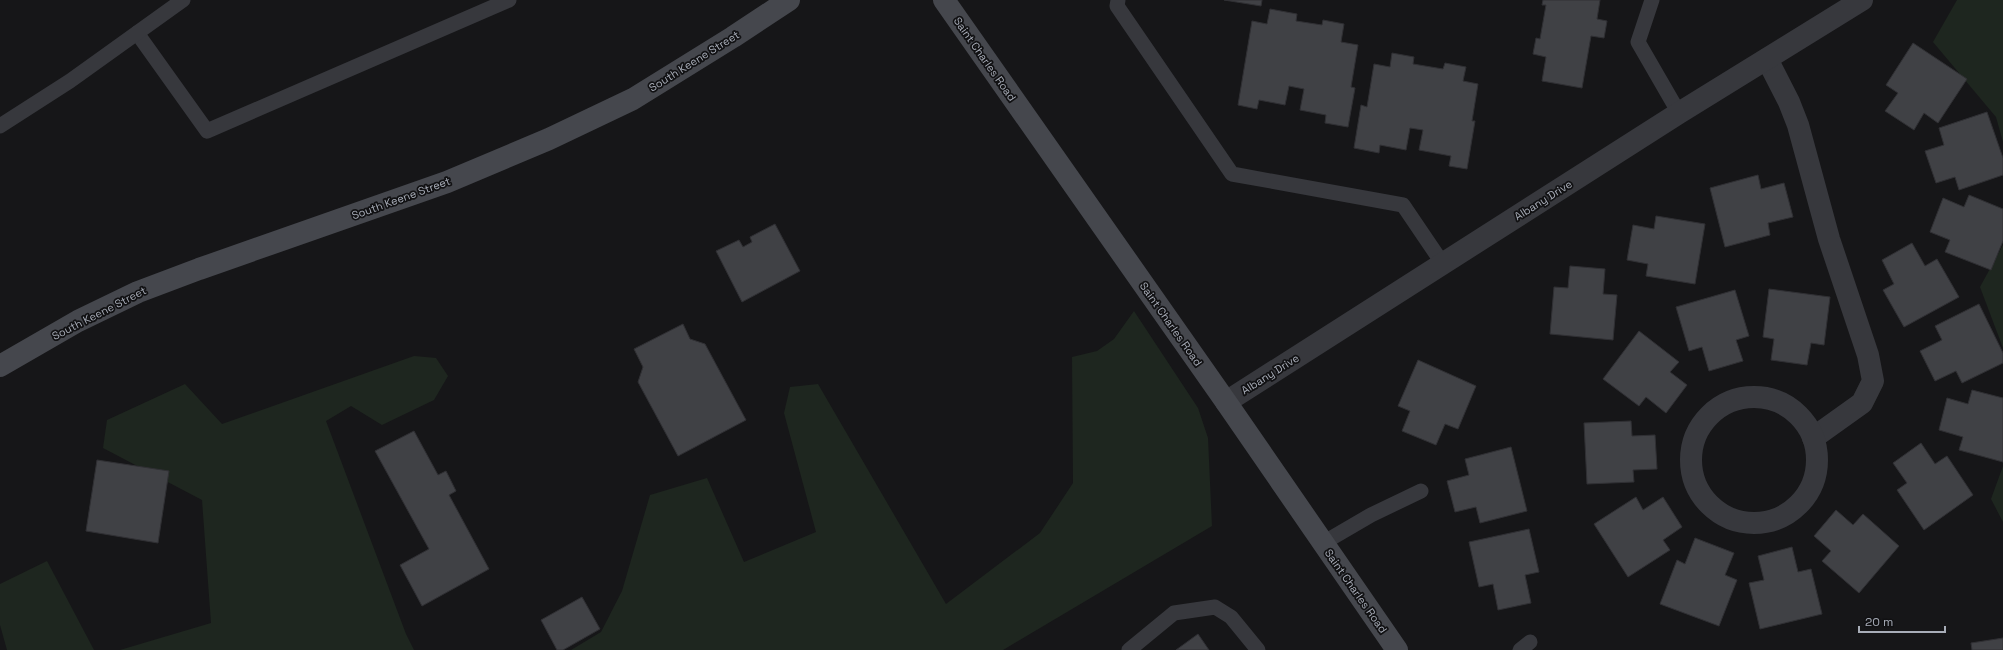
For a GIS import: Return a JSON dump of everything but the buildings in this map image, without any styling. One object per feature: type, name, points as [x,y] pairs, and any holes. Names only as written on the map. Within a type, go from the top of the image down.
[{"type":"street","name":"South Keene Street","points":[[0,366],[78,321],[138,292],[199,268],[447,182],[550,139],[633,99],[733,37],[788,0]]},
{"type":"street","name":"Saint Charles Road","points":[[944,0],[1226,402],[1397,650]]},
{"type":"street","name":"Albany Drive","points":[[1226,402],[1679,113],[1862,0]]},
{"type":"street","points":[[1767,59],[1789,102],[1798,125],[1829,239],[1868,356],[1873,381],[1862,404],[1813,438]]},
{"type":"street","points":[[1749,396],[1769,398],[1782,403],[1788,406],[1803,420],[1813,438],[1817,459],[1814,480],[1804,499],[1788,514],[1769,522],[1747,524],[1726,518],[1709,505],[1696,488],[1690,467],[1691,447],[1698,428],[1712,412],[1729,401],[1749,396]]},
{"type":"lane","points":[[0,126],[70,81],[183,0]]},
{"type":"lane","points":[[1118,0],[1117,6],[1232,174],[1403,205],[1443,264]]},
{"type":"lane","points":[[1652,0],[1638,42],[1679,113]]},
{"type":"lane","points":[[137,33],[207,131],[501,2]]},
{"type":"lane","points":[[1323,543],[1371,515],[1422,491]]},
{"type":"lane","points":[[1129,650],[1174,613],[1214,607],[1231,617],[1258,650]]},
{"type":"shaded area","points":[[1957,0],[2003,0],[2003,142],[1996,117],[1933,42]]},
{"type":"shaded area","points":[[2003,245],[2003,348],[1980,287]]},
{"type":"shaded area","points":[[1134,311],[1198,408],[1208,438],[1212,526],[1003,650],[571,650],[601,632],[622,591],[650,495],[707,478],[744,562],[816,532],[784,413],[790,387],[818,384],[946,604],[1040,533],[1073,483],[1072,357],[1097,351],[1114,339]]},
{"type":"shaded area","points":[[414,356],[436,358],[448,376],[434,400],[382,425],[351,406],[326,421],[406,634],[414,650],[120,650],[211,623],[202,500],[103,448],[107,420],[185,384],[222,424]]},
{"type":"shaded area","points":[[2003,466],[2003,522],[1991,499]]},
{"type":"shaded area","points":[[47,561],[94,650],[7,650],[0,625],[0,584]]}]
